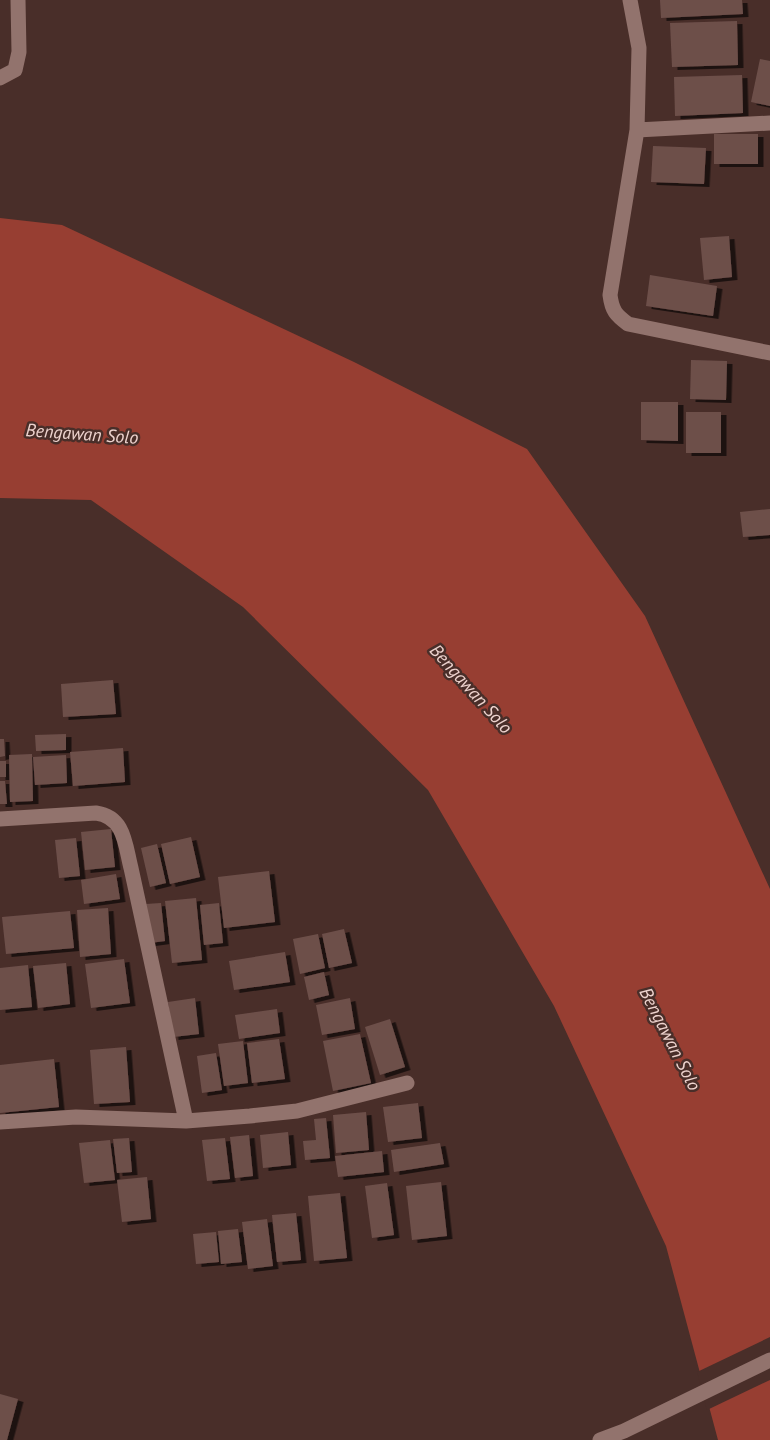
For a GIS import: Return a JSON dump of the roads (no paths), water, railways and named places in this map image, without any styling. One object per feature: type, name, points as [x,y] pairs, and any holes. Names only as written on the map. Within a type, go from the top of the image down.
[{"type":"street","points":[[0,78],[15,70],[19,52],[18,0]]},
{"type":"street","points":[[630,0],[639,48],[637,130],[610,295],[612,308],[618,317],[628,324],[770,353]]},
{"type":"street","points":[[637,130],[770,123]]},
{"type":"street","points":[[0,819],[96,814],[106,815],[114,820],[121,829],[132,868],[186,1122]]},
{"type":"street","points":[[0,1122],[76,1117],[186,1122],[296,1111],[407,1083]]},
{"type":"street","points":[[600,1440],[770,1360]]},
{"type":"water","name":"Bengawan Solo","points":[[0,218],[62,225],[354,362],[527,449],[645,616],[770,889],[770,1440],[718,1440],[666,1246],[554,1006],[428,790],[243,607],[91,500],[0,498]]}]
